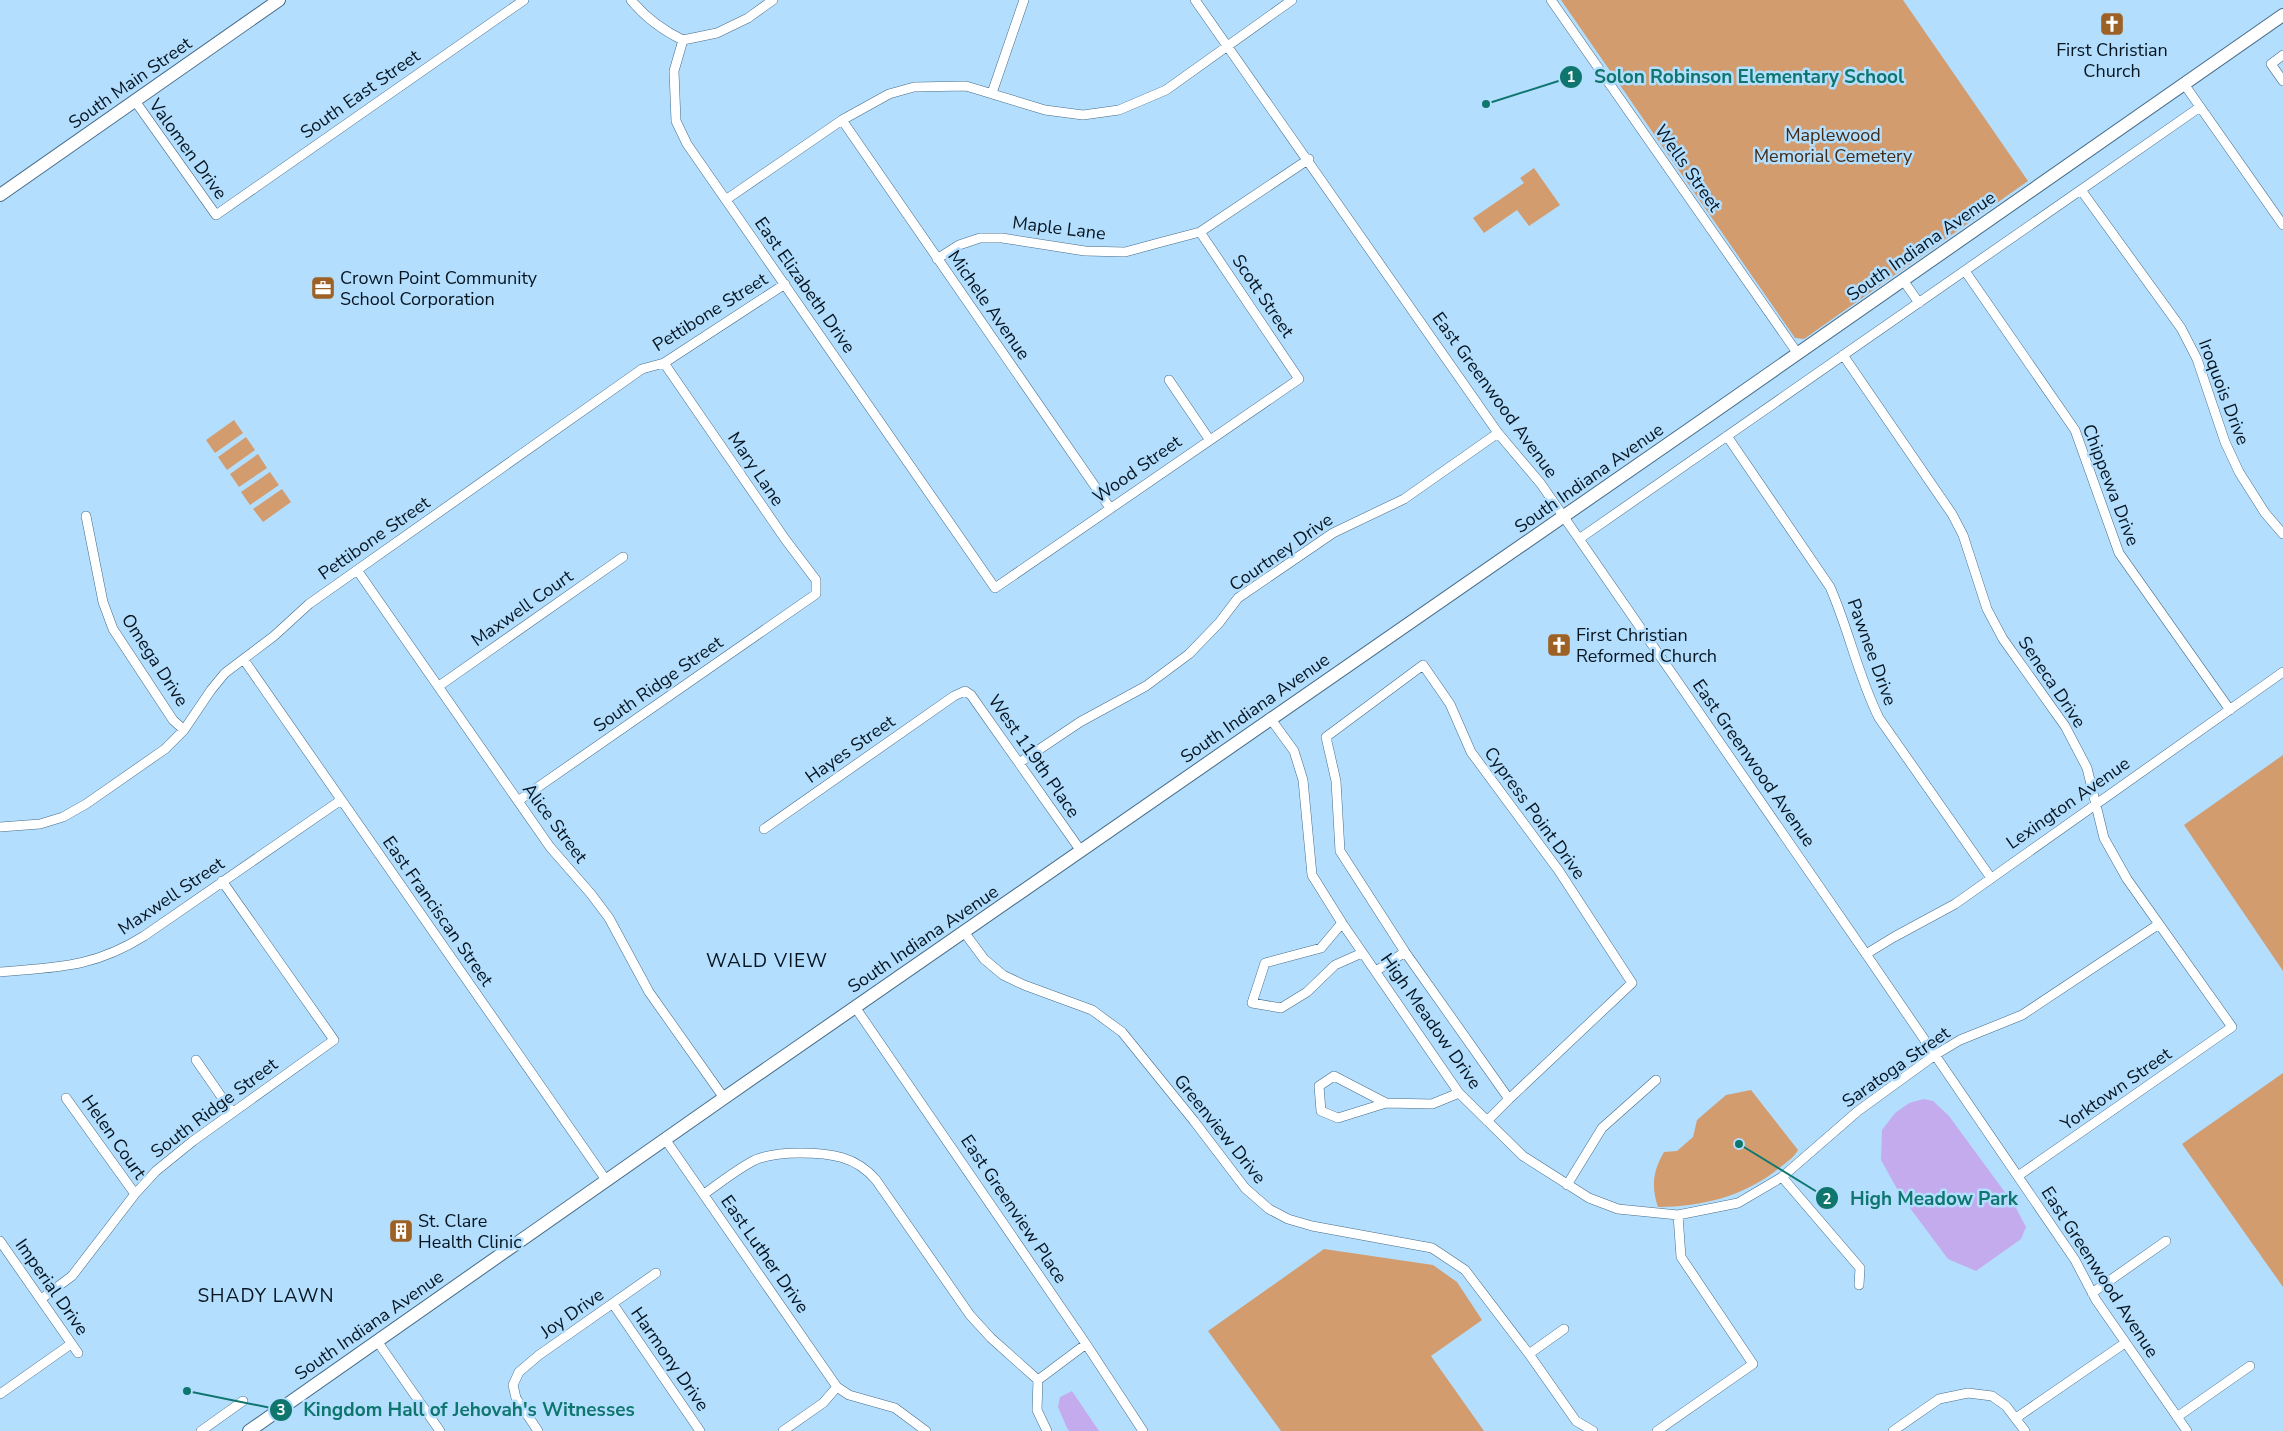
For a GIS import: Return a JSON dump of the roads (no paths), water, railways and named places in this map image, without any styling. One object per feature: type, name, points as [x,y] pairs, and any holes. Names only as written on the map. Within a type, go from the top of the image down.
[{"type":"main road","name":"South Main Street","points":[[0,195],[279,0]]},
{"type":"main road","name":"South Indiana Avenue","points":[[250,1431],[606,1180],[1270,718],[1798,354],[2283,15]]},
{"type":"street","name":"South East Street","points":[[216,215],[524,0]]},
{"type":"street","points":[[630,0],[662,30],[683,40],[717,33],[748,18],[773,0]]},
{"type":"street","points":[[992,93],[1024,0]]},
{"type":"street","name":"East Greenwood Avenue","points":[[1195,0],[1498,433],[1541,484],[2018,1176],[2075,1260],[2092,1293],[2125,1344],[2187,1431]]},
{"type":"street","points":[[727,199],[842,120],[889,94],[914,86],[966,86],[1045,110],[1083,114],[1119,110],[1166,90],[1292,0]]},
{"type":"street","name":"Wells Street","points":[[1551,0],[1798,354]]},
{"type":"street","name":"East Elizabeth Drive","points":[[683,40],[674,71],[676,121],[687,144],[727,199],[995,588]]},
{"type":"street","points":[[2283,55],[2271,64],[2283,81]]},
{"type":"street","points":[[2184,84],[2283,225]]},
{"type":"street","name":"Valomen Drive","points":[[135,101],[216,215]]},
{"type":"street","points":[[1578,539],[2200,107]]},
{"type":"street","name":"Michele Avenue","points":[[842,120],[1110,508]]},
{"type":"street","name":"Maple Lane","points":[[937,259],[959,245],[980,238],[1002,238],[1084,251],[1125,252],[1200,232],[1308,160]]},
{"type":"street","name":"Iroquois Drive","points":[[2080,190],[2181,328],[2197,359],[2225,442],[2239,472],[2265,513],[2283,534]]},
{"type":"street","name":"Scott Street","points":[[1200,232],[1299,379]]},
{"type":"street","name":"Chippewa Drive","points":[[1965,271],[2075,430],[2119,553],[2230,710]]},
{"type":"street","points":[[1903,280],[1919,303]]},
{"type":"street","name":"Pettibone Street","points":[[0,827],[40,824],[64,817],[86,804],[165,749],[184,730],[218,681],[274,636],[309,604],[642,369],[664,363],[785,284]]},
{"type":"street","name":"Seneca Drive","points":[[1843,355],[1952,514],[1963,535],[1986,609],[2003,639],[2068,733],[2087,768],[2097,802],[2104,838],[2127,879],[2232,1027]]},
{"type":"street","name":"Mary Lane","points":[[664,363],[785,539],[816,580],[816,594]]},
{"type":"street","name":"Wood Street","points":[[995,588],[1209,439],[1299,379]]},
{"type":"street","points":[[1169,380],[1209,439]]},
{"type":"street","name":"Courtney Drive","points":[[1019,763],[1080,722],[1146,686],[1189,654],[1219,622],[1238,598],[1325,538],[1404,499],[1498,433]]},
{"type":"street","name":"Pawnee Drive","points":[[1726,436],[1830,587],[1842,613],[1869,698],[1879,718],[1990,878]]},
{"type":"street","name":"Omega Drive","points":[[86,516],[103,602],[113,629],[173,720],[184,730]]},
{"type":"street","name":"Maxwell Court","points":[[439,686],[623,557]]},
{"type":"street","name":"Alice Street","points":[[357,570],[557,856],[610,918],[649,992],[724,1098]]},
{"type":"street","name":"South Ridge Street","points":[[518,801],[816,594]]},
{"type":"street","name":"East Franciscan Street","points":[[244,660],[606,1180]]},
{"type":"street","name":"Cypress Point Drive","points":[[1423,665],[1450,704],[1471,752],[1558,871],[1632,983],[1509,1098],[1405,952],[1340,852],[1336,781],[1326,737],[1423,665]]},
{"type":"street","name":"Lexington Avenue","points":[[1866,954],[1894,936],[1955,904],[2283,672]]},
{"type":"street","name":"West 119th Place","points":[[954,696],[965,692],[971,695],[1081,851]]},
{"type":"street","name":"Hayes Street","points":[[764,829],[954,696]]},
{"type":"street","name":"High Meadow Drive","points":[[1270,718],[1294,751],[1303,780],[1312,875],[1362,953],[1459,1093],[1522,1156],[1589,1198],[1618,1208],[1678,1215]]},
{"type":"street","name":"Maxwell Street","points":[[0,972],[82,964],[114,954],[144,936],[341,800]]},
{"type":"street","name":"South Ridge Street","points":[[41,1299],[72,1276],[135,1194],[156,1172],[232,1112],[334,1040],[222,881]]},
{"type":"street","points":[[1342,923],[1321,948],[1265,963],[1252,1003],[1281,1008],[1308,992],[1335,965],[1362,953]]},
{"type":"street","name":"Saratoga Street","points":[[1678,1215],[1738,1203],[1782,1177],[1858,1111],[1935,1055],[1960,1040],[2022,1015],[2159,924]]},
{"type":"street","name":"Greenview Drive","points":[[964,932],[984,959],[1003,975],[1024,985],[1092,1010],[1122,1032],[1245,1188],[1268,1209],[1288,1219],[1312,1226],[1432,1248],[1465,1270],[1529,1354],[1576,1421],[1593,1431]]},
{"type":"street","points":[[1376,971],[1405,952]]},
{"type":"street","name":"East Greenview Place","points":[[855,1007],[1086,1344],[1143,1431]]},
{"type":"street","name":"Yorktown Street","points":[[2018,1176],[2232,1027]]},
{"type":"street","points":[[196,1060],[232,1112]]},
{"type":"street","points":[[1386,1103],[1334,1076],[1319,1086],[1321,1111],[1338,1118],[1386,1103],[1432,1104],[1459,1093]]},
{"type":"street","points":[[1567,1185],[1602,1128],[1656,1080]]},
{"type":"street","name":"Helen Court","points":[[66,1098],[135,1194]]},
{"type":"street","points":[[1487,1121],[1509,1098]]},
{"type":"street","name":"East Luther Drive","points":[[665,1139],[838,1387]]},
{"type":"street","points":[[704,1194],[747,1164],[774,1154],[828,1154],[844,1157],[857,1163],[876,1180],[970,1315],[991,1338],[1038,1380]]},
{"type":"street","points":[[1782,1177],[1860,1268],[1859,1285]]},
{"type":"street","points":[[1657,1431],[1753,1364],[1681,1257],[1678,1215]]},
{"type":"street","name":"Imperial Drive","points":[[0,1240],[78,1353]]},
{"type":"street","points":[[2092,1293],[2166,1241]]},
{"type":"street","name":"Joy Drive","points":[[538,1431],[518,1403],[513,1385],[519,1372],[656,1273]]},
{"type":"street","name":"Harmony Drive","points":[[612,1304],[700,1431]]},
{"type":"street","points":[[1529,1354],[1564,1329]]},
{"type":"street","points":[[378,1341],[440,1431]]},
{"type":"street","points":[[0,1394],[72,1344]]},
{"type":"street","points":[[1038,1380],[1086,1344]]},
{"type":"street","points":[[2016,1418],[2125,1344]]},
{"type":"street","points":[[2177,1417],[2250,1366]]},
{"type":"street","points":[[1038,1380],[1037,1410],[1047,1431]]},
{"type":"street","points":[[783,1431],[823,1403],[838,1387],[849,1395],[895,1408],[926,1431]]},
{"type":"street","points":[[1893,1431],[1939,1399],[1968,1393],[1992,1396],[2006,1406],[2025,1431]]},
{"type":"street","points":[[201,1431],[243,1402]]},
{"type":"place","name":"First Christian Church","points":[[2112,24]]},
{"type":"place","name":"Solon Robinson Elementary School","points":[[1486,104]]},
{"type":"place","name":"Crown Point Community School Corporation","points":[[323,288]]},
{"type":"place","name":"First Christian Reformed Church","points":[[1559,645]]},
{"type":"place","name":"High Meadow Park","points":[[1739,1144]]},
{"type":"place","name":"St. Clare Health Clinic","points":[[401,1231]]},
{"type":"place","name":"Kingdom Hall of Jehovah's Witnesses","points":[[187,1391]]},
{"type":"district","name":"WALD VIEW","points":[[767,961]]},
{"type":"district","name":"SHADY LAWN","points":[[266,1296]]},
{"type":"park label","name":"Maplewood Memorial Cemetery","points":[[1833,145]]}]
